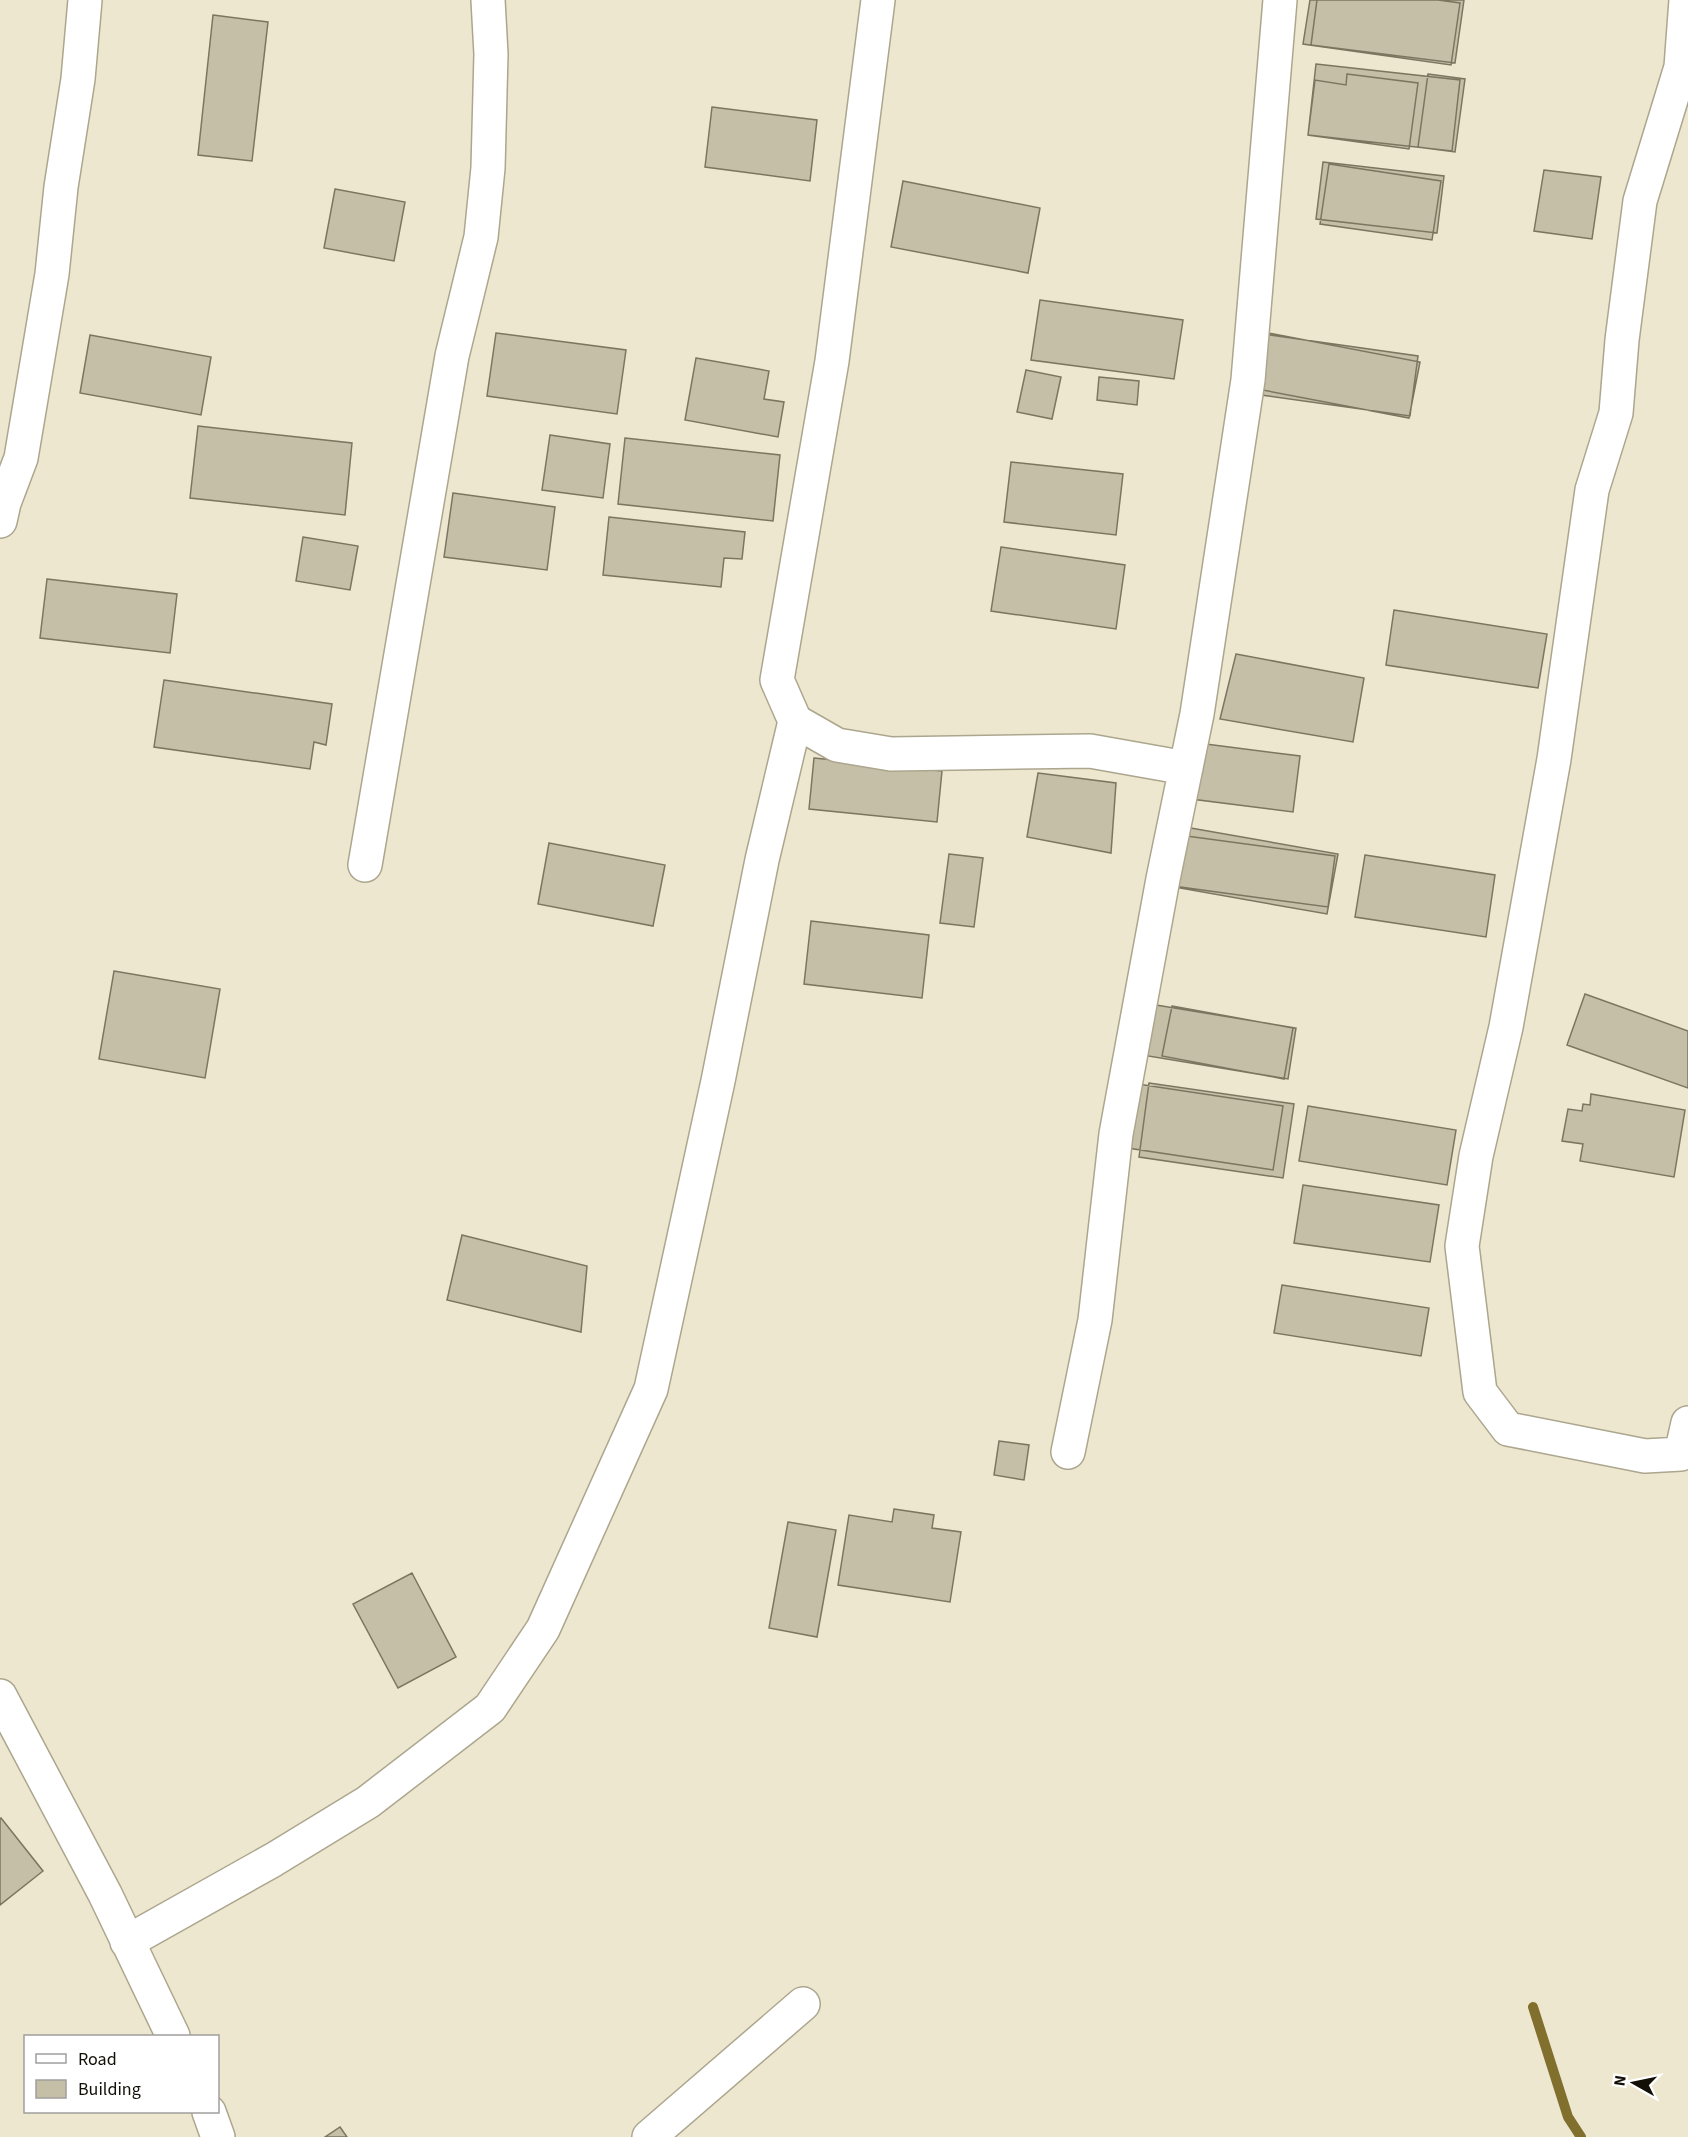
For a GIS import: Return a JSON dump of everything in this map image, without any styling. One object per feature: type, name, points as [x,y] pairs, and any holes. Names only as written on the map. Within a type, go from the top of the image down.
[{"type":"street","points":[[0,521],[4,503],[21,458],[52,274],[60,187],[78,79],[85,0]]},
{"type":"street","points":[[365,865],[452,356],[481,237],[488,168],[490,54],[488,0]]},
{"type":"street","points":[[878,0],[832,361],[777,680],[795,721],[837,745],[891,754],[1089,751],[1186,768]]},
{"type":"street","points":[[1068,1452],[1095,1320],[1116,1134],[1197,714],[1248,380],[1280,0]]},
{"type":"street","points":[[1686,0],[1681,67],[1640,201],[1616,413],[1592,490],[1554,759],[1506,1027],[1476,1156],[1462,1246],[1480,1392],[1508,1429],[1645,1456],[1681,1454],[1688,1423]]},
{"type":"street","points":[[127,1942],[273,1860],[368,1802],[490,1708],[543,1629],[651,1389],[718,1081],[762,860],[795,721]]},
{"type":"street","points":[[0,1696],[94,1874],[172,2035]]},
{"type":"street","points":[[649,2137],[803,2004]]},
{"type":"street","points":[[209,2113],[218,2137]]},
{"type":"building","points":[[1310,0],[1438,0],[1460,3],[1451,65],[1303,44]]},
{"type":"building","points":[[1317,0],[1464,0],[1455,63],[1311,45]]},
{"type":"building","points":[[213,15],[268,22],[252,161],[198,155]]},
{"type":"building","points":[[1316,64],[1460,80],[1452,151],[1308,135]]},
{"type":"building","points":[[1347,74],[1418,83],[1409,149],[1308,135],[1315,80],[1346,85]]},
{"type":"building","points":[[1428,74],[1465,79],[1455,152],[1418,147]]},
{"type":"building","points":[[712,107],[817,120],[810,181],[705,167]]},
{"type":"building","points":[[1323,162],[1444,176],[1437,233],[1316,219]]},
{"type":"building","points":[[1329,164],[1441,181],[1432,240],[1320,224]]},
{"type":"building","points":[[1544,170],[1601,177],[1592,239],[1534,231]]},
{"type":"building","points":[[903,181],[1040,208],[1028,273],[891,247]]},
{"type":"building","points":[[335,189],[405,202],[394,261],[324,248]]},
{"type":"building","points":[[1040,300],[1183,320],[1174,379],[1031,360]]},
{"type":"building","points":[[1258,331],[1420,362],[1409,418],[1247,387]]},
{"type":"building","points":[[496,333],[626,350],[617,414],[487,396]]},
{"type":"building","points":[[1263,334],[1418,356],[1410,416],[1254,394]]},
{"type":"building","points":[[90,335],[211,357],[201,415],[80,393]]},
{"type":"building","points":[[696,358],[769,371],[764,399],[784,402],[778,437],[685,420]]},
{"type":"building","points":[[1026,370],[1061,377],[1052,419],[1017,412]]},
{"type":"building","points":[[1099,377],[1139,381],[1137,405],[1097,400]]},
{"type":"building","points":[[198,426],[352,443],[345,515],[190,498]]},
{"type":"building","points":[[550,435],[610,444],[603,498],[542,490]]},
{"type":"building","points":[[625,438],[780,455],[773,521],[618,504]]},
{"type":"building","points":[[1011,462],[1123,474],[1116,535],[1004,522]]},
{"type":"building","points":[[453,493],[555,507],[547,570],[444,557]]},
{"type":"building","points":[[609,517],[745,532],[742,559],[724,558],[721,587],[603,575]]},
{"type":"building","points":[[303,537],[358,546],[350,590],[296,581]]},
{"type":"building","points":[[1001,547],[1125,565],[1116,629],[991,611]]},
{"type":"building","points":[[47,579],[177,594],[170,653],[40,638]]},
{"type":"building","points":[[1394,610],[1547,634],[1538,688],[1386,665]]},
{"type":"building","points":[[1236,654],[1364,678],[1353,742],[1220,719]]},
{"type":"building","points":[[164,680],[332,704],[326,745],[314,742],[310,769],[154,747]]},
{"type":"building","points":[[1198,743],[1300,756],[1293,812],[1191,799]]},
{"type":"building","points":[[814,758],[942,771],[937,822],[809,809]]},
{"type":"building","points":[[1038,773],[1116,783],[1111,853],[1027,837]]},
{"type":"building","points":[[1185,827],[1338,854],[1327,914],[1174,887]]},
{"type":"building","points":[[1179,835],[1335,856],[1328,907],[1173,886]]},
{"type":"building","points":[[549,843],[665,865],[653,926],[538,904]]},
{"type":"building","points":[[949,854],[983,858],[974,927],[940,923]]},
{"type":"building","points":[[1365,855],[1495,875],[1486,937],[1355,917]]},
{"type":"building","points":[[811,921],[929,935],[922,998],[804,984]]},
{"type":"building","points":[[114,971],[220,989],[205,1078],[99,1059]]},
{"type":"building","points":[[1585,994],[1688,1031],[1688,1088],[1567,1045]]},
{"type":"building","points":[[1150,1004],[1296,1028],[1288,1079],[1142,1055]]},
{"type":"building","points":[[1172,1006],[1293,1028],[1284,1079],[1162,1056]]},
{"type":"building","points":[[1131,1083],[1283,1106],[1273,1170],[1121,1147]]},
{"type":"building","points":[[1149,1083],[1294,1104],[1283,1178],[1139,1157]]},
{"type":"building","points":[[1591,1094],[1685,1110],[1674,1177],[1580,1161],[1583,1144],[1562,1141],[1568,1109],[1582,1111],[1583,1104],[1590,1105]]},
{"type":"building","points":[[1308,1106],[1456,1130],[1447,1185],[1299,1161]]},
{"type":"building","points":[[1303,1185],[1439,1205],[1430,1262],[1294,1243]]},
{"type":"building","points":[[462,1235],[587,1266],[581,1332],[447,1300]]},
{"type":"building","points":[[1282,1285],[1429,1308],[1421,1356],[1274,1333]]},
{"type":"building","points":[[999,1441],[1029,1445],[1024,1480],[994,1475]]},
{"type":"building","points":[[894,1509],[934,1515],[932,1528],[961,1532],[950,1602],[838,1585],[849,1515],[892,1522]]},
{"type":"building","points":[[788,1522],[836,1530],[817,1637],[769,1628]]},
{"type":"building","points":[[412,1573],[456,1657],[398,1688],[353,1604]]},
{"type":"building","points":[[0,1819],[43,1871],[0,1905]]},
{"type":"building","points":[[340,2127],[347,2137],[325,2137]]},
{"type":"waterway","points":[[1533,2007],[1568,2117],[1581,2137]]}]
